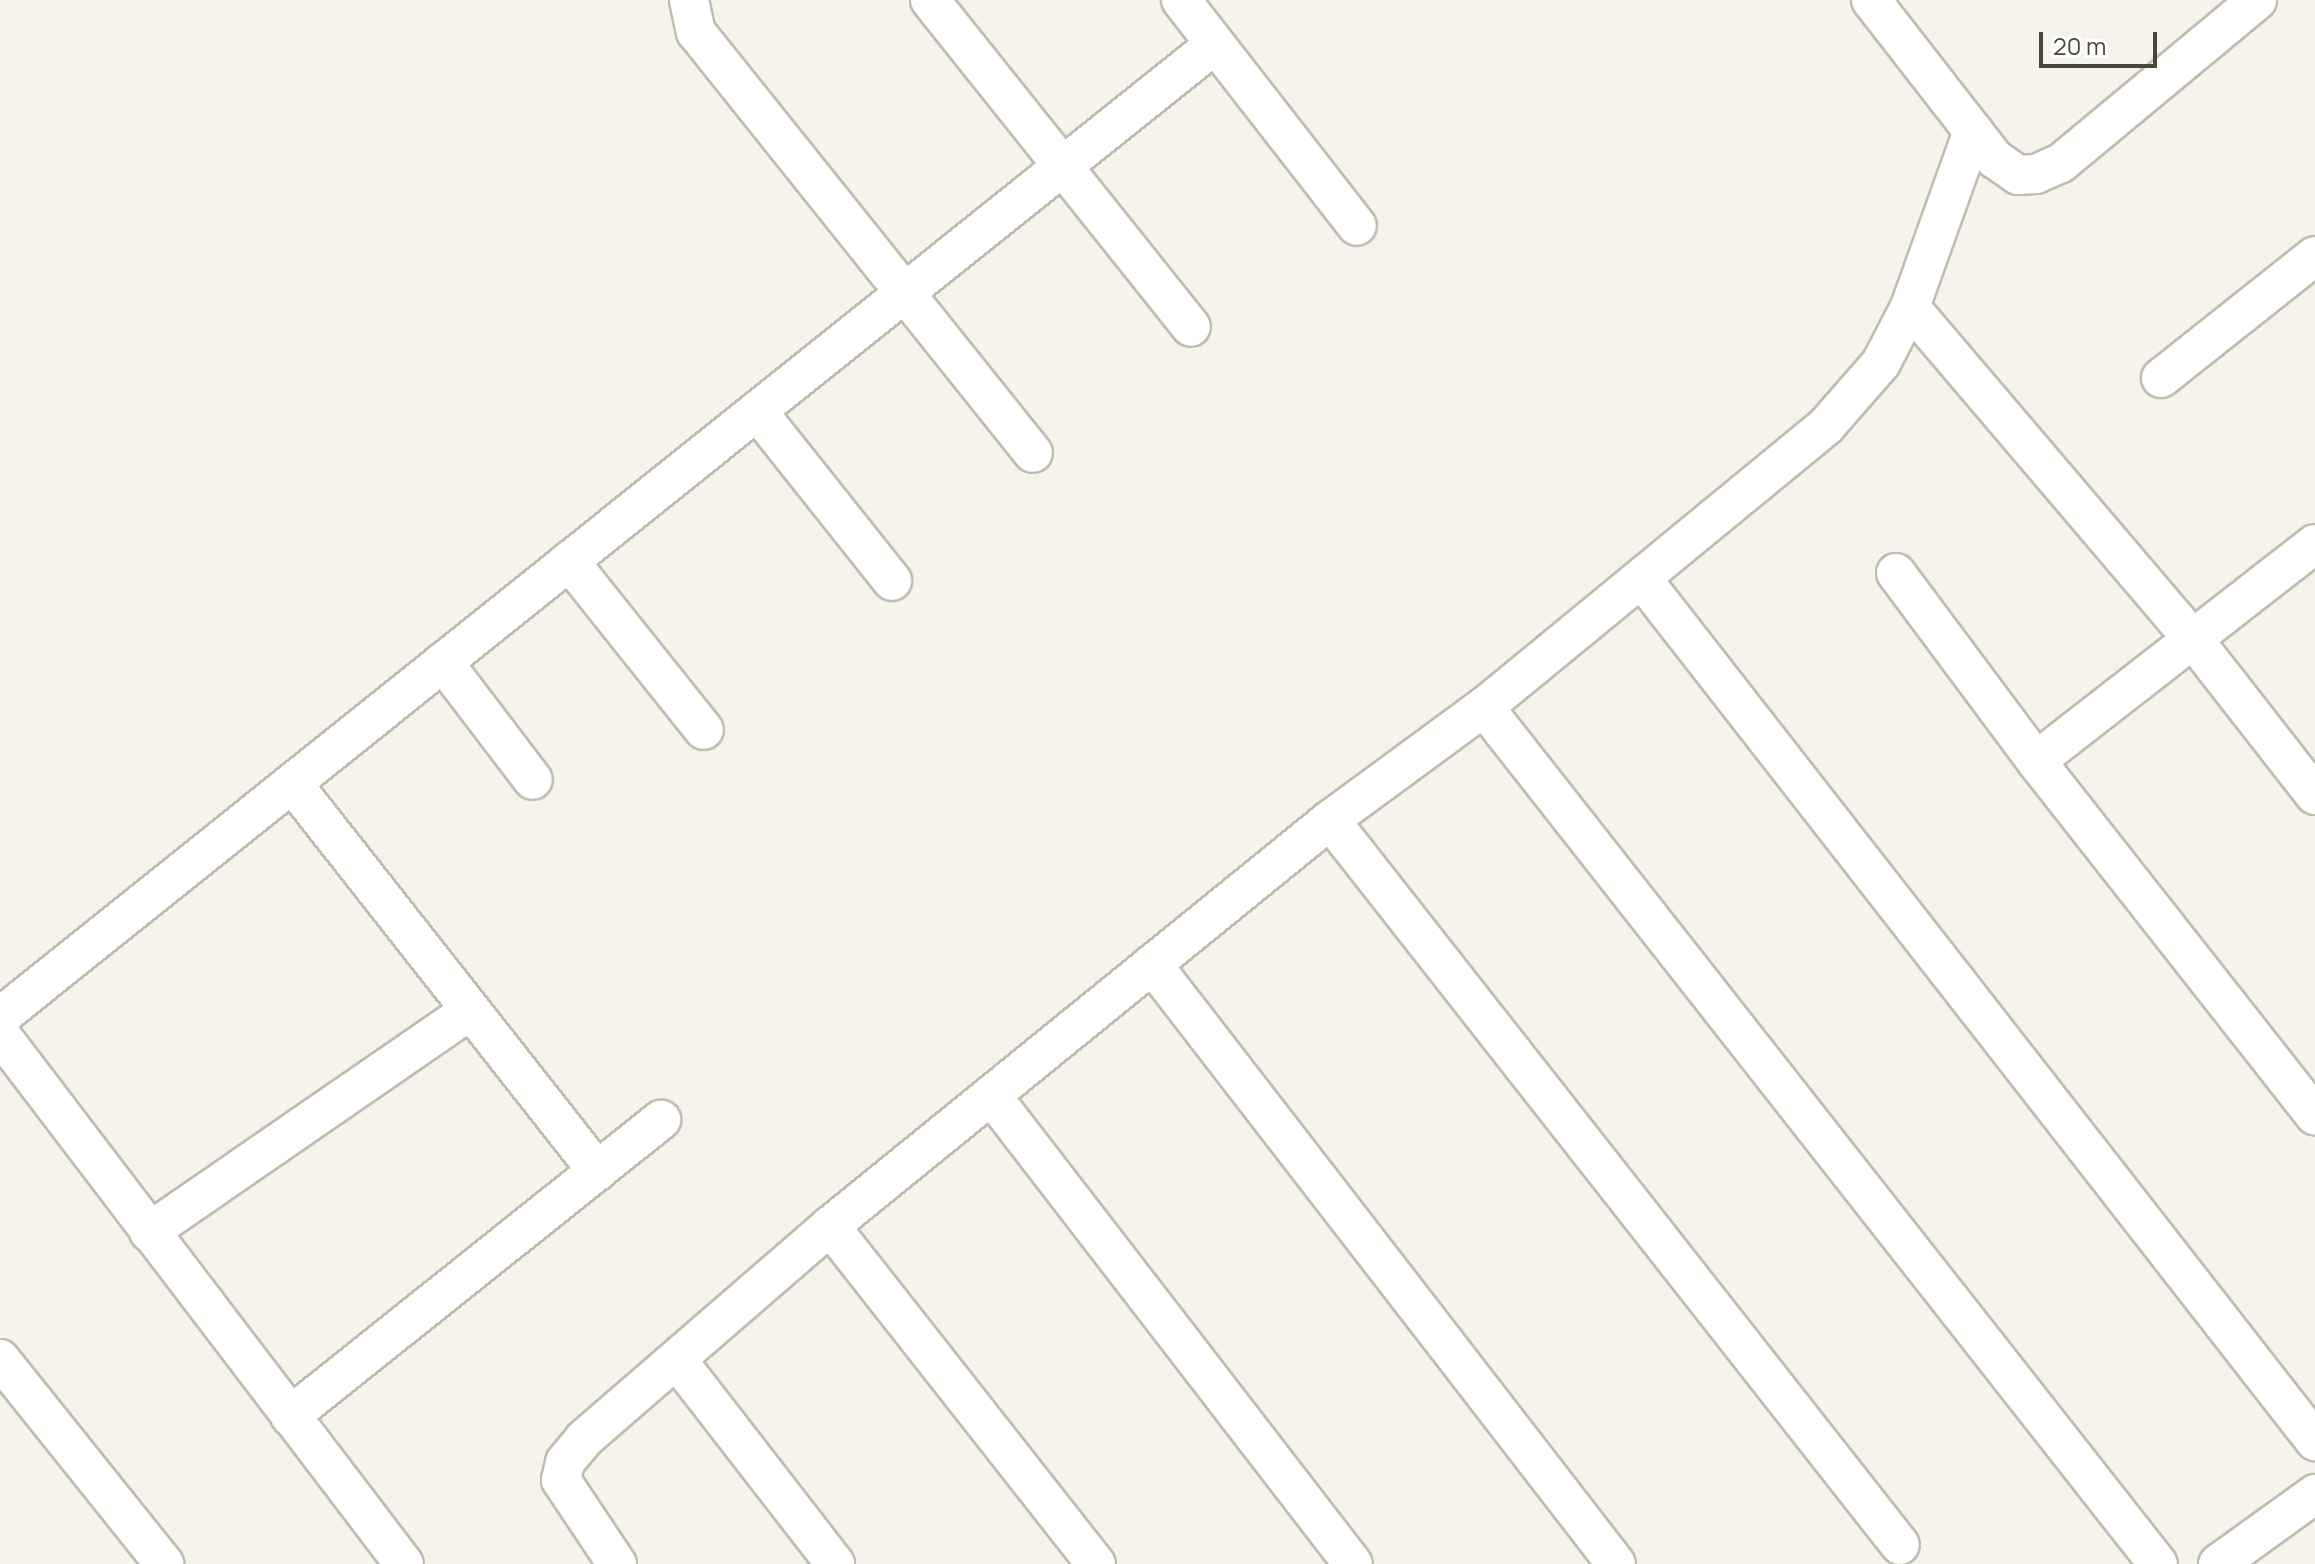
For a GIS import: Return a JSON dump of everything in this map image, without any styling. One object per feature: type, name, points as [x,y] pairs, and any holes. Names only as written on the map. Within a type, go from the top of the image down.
[{"type":"street","points":[[689,0],[696,32],[907,291],[1033,453]]},
{"type":"street","points":[[930,0],[1191,327]]},
{"type":"street","points":[[1181,0],[1357,226]]},
{"type":"street","points":[[1871,0],[1995,159],[2018,175],[2036,174],[2082,148],[2237,6]]},
{"type":"street","points":[[0,1017],[1214,45]]},
{"type":"street","points":[[617,1564],[568,1498],[561,1480],[565,1462],[584,1439],[830,1226],[1330,820],[1484,707],[1826,426],[1881,363],[1910,307],[1973,131]]},
{"type":"street","points":[[2161,378],[2315,256]]},
{"type":"street","points":[[1910,307],[2193,639],[2315,795]]},
{"type":"street","points":[[757,411],[892,581]]},
{"type":"street","points":[[2036,761],[2315,544]]},
{"type":"street","points":[[569,561],[704,730]]},
{"type":"street","points":[[1896,573],[2036,761],[2315,1115]]},
{"type":"street","points":[[1642,579],[2315,1441]]},
{"type":"street","points":[[443,662],[533,780]]},
{"type":"street","points":[[1484,707],[2158,1564]]},
{"type":"street","points":[[292,783],[597,1171]]},
{"type":"street","points":[[1330,820],[1900,1545]]},
{"type":"street","points":[[1152,964],[1616,1564]]},
{"type":"street","points":[[149,1232],[469,1011]]},
{"type":"street","points":[[0,1034],[404,1564]]},
{"type":"street","points":[[991,1095],[1353,1564]]},
{"type":"street","points":[[290,1416],[661,1120]]},
{"type":"street","points":[[830,1226],[1096,1564]]},
{"type":"street","points":[[0,1359],[164,1564]]},
{"type":"street","points":[[677,1360],[835,1564]]},
{"type":"street","points":[[2218,1564],[2315,1494]]}]
